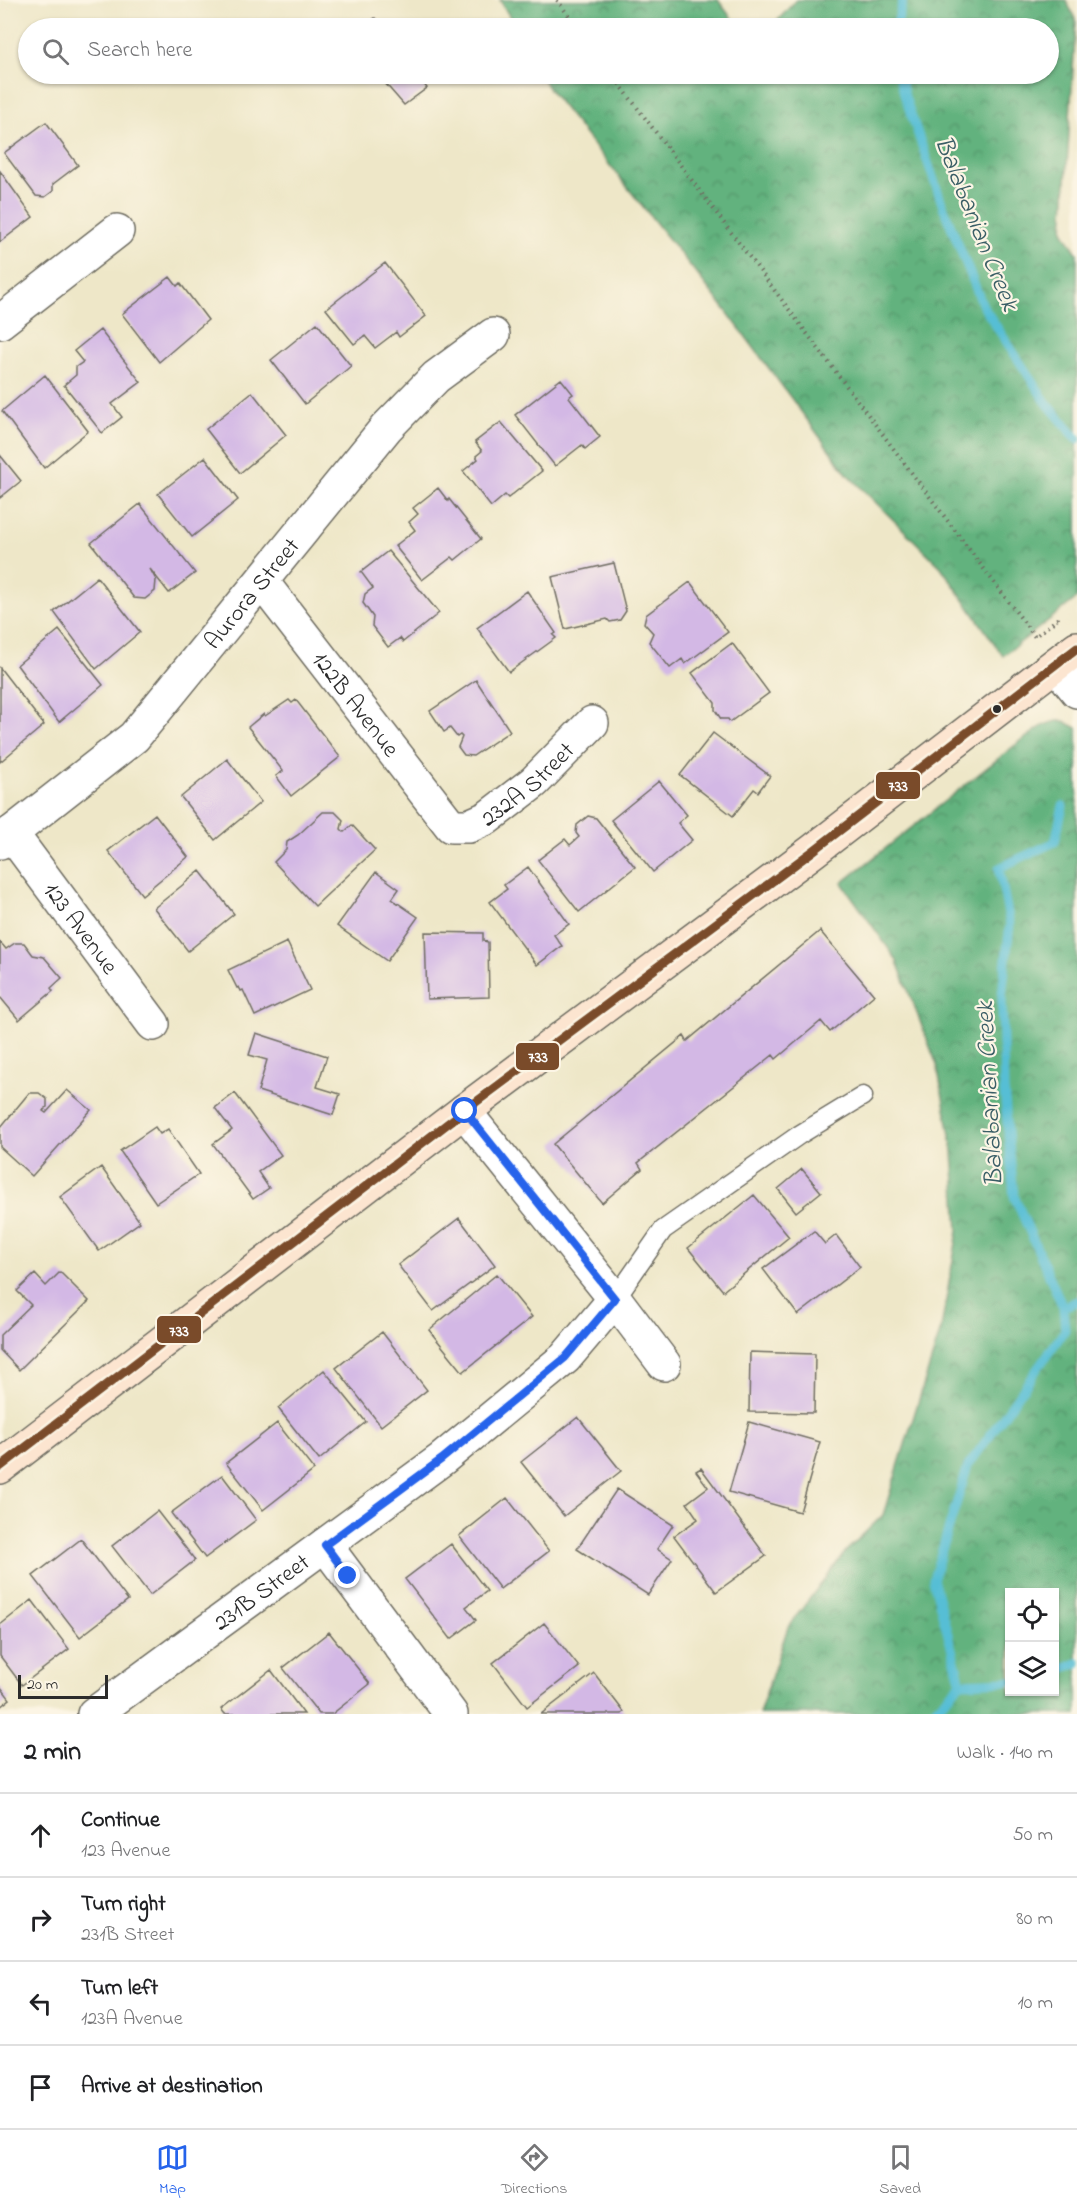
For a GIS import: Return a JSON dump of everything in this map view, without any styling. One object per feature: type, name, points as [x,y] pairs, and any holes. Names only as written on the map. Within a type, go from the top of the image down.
[{"type":"main road","points":[[0,1467],[465,1111],[813,851],[1064,645]]},
{"type":"street","points":[[0,322],[117,231]]},
{"type":"street","name":"Aurora Street","points":[[5,837],[134,737],[386,428],[436,377],[493,334]]},
{"type":"street","name":"122B Avenue","points":[[262,582],[451,826]]},
{"type":"street","points":[[1064,645],[1077,691]]},
{"type":"street","name":"232A Street","points":[[451,826],[469,826],[487,818],[534,782],[592,723]]},
{"type":"street","name":"123 Avenue","points":[[5,837],[153,1024]]},
{"type":"street","points":[[465,1111],[664,1364]]},
{"type":"street","name":"231B Street","points":[[94,1714],[442,1459],[565,1358],[615,1299]]},
{"type":"street","points":[[325,1545],[451,1714]]},
{"type":"lane","points":[[615,1299],[663,1230],[799,1135],[863,1096]]},
{"type":"path","points":[[557,0],[570,18]]},
{"type":"path","points":[[620,84],[1035,636],[1057,619],[1064,645]]},
{"type":"green space","points":[[500,0],[718,0],[732,18],[510,18]]},
{"type":"green space","points":[[796,0],[1066,0],[1076,21],[1063,231],[1077,253],[1077,598],[1003,656],[941,567],[848,475],[728,313],[546,84],[1059,84],[1059,18],[780,18]]},
{"type":"green space","points":[[1056,721],[1064,721],[1077,728],[1077,1714],[759,1714],[788,1627],[846,1551],[883,1515],[941,1329],[958,1231],[953,1151],[937,1065],[896,959],[842,883],[1014,746],[1044,725]]},
{"type":"building","points":[[386,84],[424,84],[427,88],[404,105]]},
{"type":"building","points":[[46,122],[78,165],[53,184],[53,191],[45,197],[36,196],[4,153]]},
{"type":"building","points":[[0,171],[33,217],[0,242]]},
{"type":"building","points":[[385,263],[426,316],[399,337],[396,332],[375,348],[365,336],[354,344],[326,309]]},
{"type":"building","points":[[170,277],[177,286],[180,283],[208,320],[159,362],[122,314]]},
{"type":"building","points":[[317,323],[351,366],[305,404],[271,360]]},
{"type":"building","points":[[100,330],[141,382],[112,404],[122,417],[102,433],[64,385],[76,375],[76,367],[83,362],[74,351]]},
{"type":"building","points":[[45,375],[88,431],[44,468],[2,411]]},
{"type":"building","points":[[561,379],[573,394],[569,397],[600,437],[585,449],[582,445],[555,466],[515,415]]},
{"type":"building","points":[[252,392],[286,435],[240,473],[206,429]]},
{"type":"building","points":[[501,422],[542,471],[508,498],[505,495],[491,507],[463,471],[478,459],[476,456],[482,451],[475,442]]},
{"type":"building","points":[[0,455],[21,481],[0,498]]},
{"type":"building","points":[[205,457],[238,500],[192,537],[158,494]]},
{"type":"building","points":[[438,488],[481,539],[455,560],[452,557],[422,580],[395,546],[415,530],[409,522],[418,514],[413,508]]},
{"type":"building","points":[[140,504],[195,573],[169,593],[150,569],[156,580],[155,591],[145,599],[134,598],[91,543]]},
{"type":"building","points":[[388,551],[439,613],[403,642],[400,638],[388,647],[372,626],[373,617],[363,603],[365,594],[373,588],[361,572]]},
{"type":"building","points":[[614,563],[626,611],[620,620],[610,622],[607,619],[565,629],[552,577]]},
{"type":"building","points":[[97,577],[140,632],[96,669],[54,612]]},
{"type":"building","points":[[690,582],[728,632],[685,664],[682,659],[670,668],[649,642],[653,633],[644,623],[646,615]]},
{"type":"building","points":[[527,591],[556,633],[553,635],[556,638],[509,672],[477,628]]},
{"type":"building","points":[[59,630],[103,685],[59,722],[17,665]]},
{"type":"building","points":[[732,643],[769,693],[730,722],[728,719],[721,719],[715,710],[715,703],[692,673]]},
{"type":"building","points":[[0,668],[44,725],[0,762]]},
{"type":"building","points":[[476,680],[510,731],[473,756],[464,755],[458,747],[462,737],[460,735],[457,737],[450,728],[444,732],[430,711]]},
{"type":"building","points":[[289,700],[292,703],[296,700],[340,757],[291,796],[276,776],[283,771],[248,727],[264,714],[265,716]]},
{"type":"building","points":[[713,733],[770,776],[758,792],[754,789],[733,816],[680,775]]},
{"type":"building","points":[[227,759],[261,802],[215,840],[181,797]]},
{"type":"building","points":[[659,781],[687,815],[678,823],[692,840],[653,872],[611,820]]},
{"type":"building","points":[[323,812],[335,812],[343,820],[341,829],[344,832],[352,825],[375,850],[315,906],[274,862],[286,850],[287,842]]},
{"type":"building","points":[[155,814],[188,857],[142,895],[108,851]]},
{"type":"building","points":[[588,816],[596,818],[635,867],[579,912],[538,860],[565,839],[570,845],[579,837],[576,833],[577,825]]},
{"type":"building","points":[[528,867],[569,924],[554,935],[562,946],[537,965],[490,902],[507,889],[504,885]]},
{"type":"building","points":[[200,871],[234,914],[188,951],[154,908]]},
{"type":"building","points":[[376,872],[399,889],[392,899],[418,917],[387,961],[337,926]]},
{"type":"building","points":[[820,931],[874,995],[830,1032],[821,1021],[776,1059],[773,1055],[638,1163],[642,1169],[602,1203],[553,1144],[684,1036],[687,1041]]},
{"type":"building","points":[[425,932],[483,933],[483,941],[488,942],[489,997],[427,999]]},
{"type":"building","points":[[0,942],[6,949],[15,943],[24,943],[33,955],[44,957],[62,978],[51,988],[53,991],[19,1020],[0,997]]},
{"type":"building","points":[[287,942],[310,990],[255,1016],[243,990],[237,988],[228,970]]},
{"type":"building","points":[[256,1033],[327,1056],[317,1087],[340,1094],[333,1115],[258,1091],[267,1060],[249,1055]]},
{"type":"building","points":[[67,1090],[91,1110],[32,1176],[0,1147],[0,1128],[29,1093],[39,1093],[47,1099],[47,1107],[43,1111],[46,1113]]},
{"type":"building","points":[[235,1093],[281,1155],[258,1172],[269,1188],[253,1199],[213,1144],[232,1130],[215,1108]]},
{"type":"building","points":[[155,1127],[160,1134],[168,1129],[199,1174],[156,1203],[120,1151]]},
{"type":"building","points":[[101,1167],[140,1222],[99,1251],[60,1197]]},
{"type":"building","points":[[802,1169],[821,1192],[796,1212],[778,1189]]},
{"type":"building","points":[[754,1195],[789,1237],[723,1291],[688,1248]]},
{"type":"building","points":[[459,1218],[495,1265],[433,1311],[398,1265]]},
{"type":"building","points":[[814,1231],[825,1244],[836,1235],[860,1267],[798,1315],[763,1269]]},
{"type":"building","points":[[60,1272],[89,1301],[19,1370],[0,1350],[0,1335],[31,1305],[17,1291],[35,1274],[46,1286]]},
{"type":"building","points":[[497,1274],[532,1317],[463,1372],[429,1330]]},
{"type":"building","points":[[382,1332],[427,1390],[381,1426],[336,1368]]},
{"type":"building","points":[[750,1352],[815,1354],[814,1413],[749,1412]]},
{"type":"building","points":[[324,1370],[366,1422],[319,1460],[278,1408]]},
{"type":"building","points":[[578,1417],[621,1471],[564,1516],[521,1462]]},
{"type":"building","points":[[749,1422],[820,1442],[800,1512],[729,1492]]},
{"type":"building","points":[[277,1423],[314,1470],[263,1510],[226,1463]]},
{"type":"building","points":[[701,1468],[766,1556],[716,1592],[674,1536],[698,1519],[687,1503],[708,1487],[696,1471]]},
{"type":"building","points":[[222,1475],[256,1520],[205,1558],[171,1513]]},
{"type":"building","points":[[617,1489],[673,1525],[657,1549],[672,1559],[648,1595],[577,1549]]},
{"type":"building","points":[[507,1498],[549,1551],[500,1589],[459,1536]]},
{"type":"building","points":[[157,1511],[195,1560],[150,1595],[112,1546]]},
{"type":"building","points":[[81,1539],[128,1600],[80,1637],[33,1576]]},
{"type":"building","points":[[451,1544],[487,1591],[466,1607],[476,1620],[451,1639],[405,1579]]},
{"type":"building","points":[[32,1600],[69,1649],[22,1685],[0,1656],[0,1625]]},
{"type":"building","points":[[544,1623],[579,1667],[527,1707],[493,1663]]},
{"type":"building","points":[[329,1632],[370,1684],[332,1714],[319,1714],[283,1668]]},
{"type":"building","points":[[271,1670],[304,1714],[225,1714],[221,1709]]},
{"type":"building","points":[[594,1673],[624,1712],[622,1714],[541,1714]]},
{"type":"building","points":[[0,1686],[10,1699],[0,1707]]},
{"type":"waterway","name":"Balabanian Creek","points":[[898,18],[903,0]]},
{"type":"waterway","name":"Balabanian Creek","points":[[902,84],[943,206],[983,306],[1046,402],[1077,439]]},
{"type":"waterway","name":"Balabanian Creek","points":[[930,1714],[961,1683],[933,1579],[968,1466],[1065,1330],[1063,1307],[1014,1196],[1004,1089],[1002,996],[1010,924],[999,868],[1055,842],[1063,806]]},
{"type":"waterway","points":[[1063,1307],[1077,1301]]},
{"type":"waterway","points":[[1059,1670],[1077,1663]]},
{"type":"waterway","points":[[961,1683],[1005,1681]]},
{"type":"transit line","name":"733","points":[[0,1467],[464,1111],[813,851],[1077,648]]},
{"type":"route","points":[[348,1576],[325,1545],[442,1459],[565,1358],[615,1299],[465,1111]]}]
